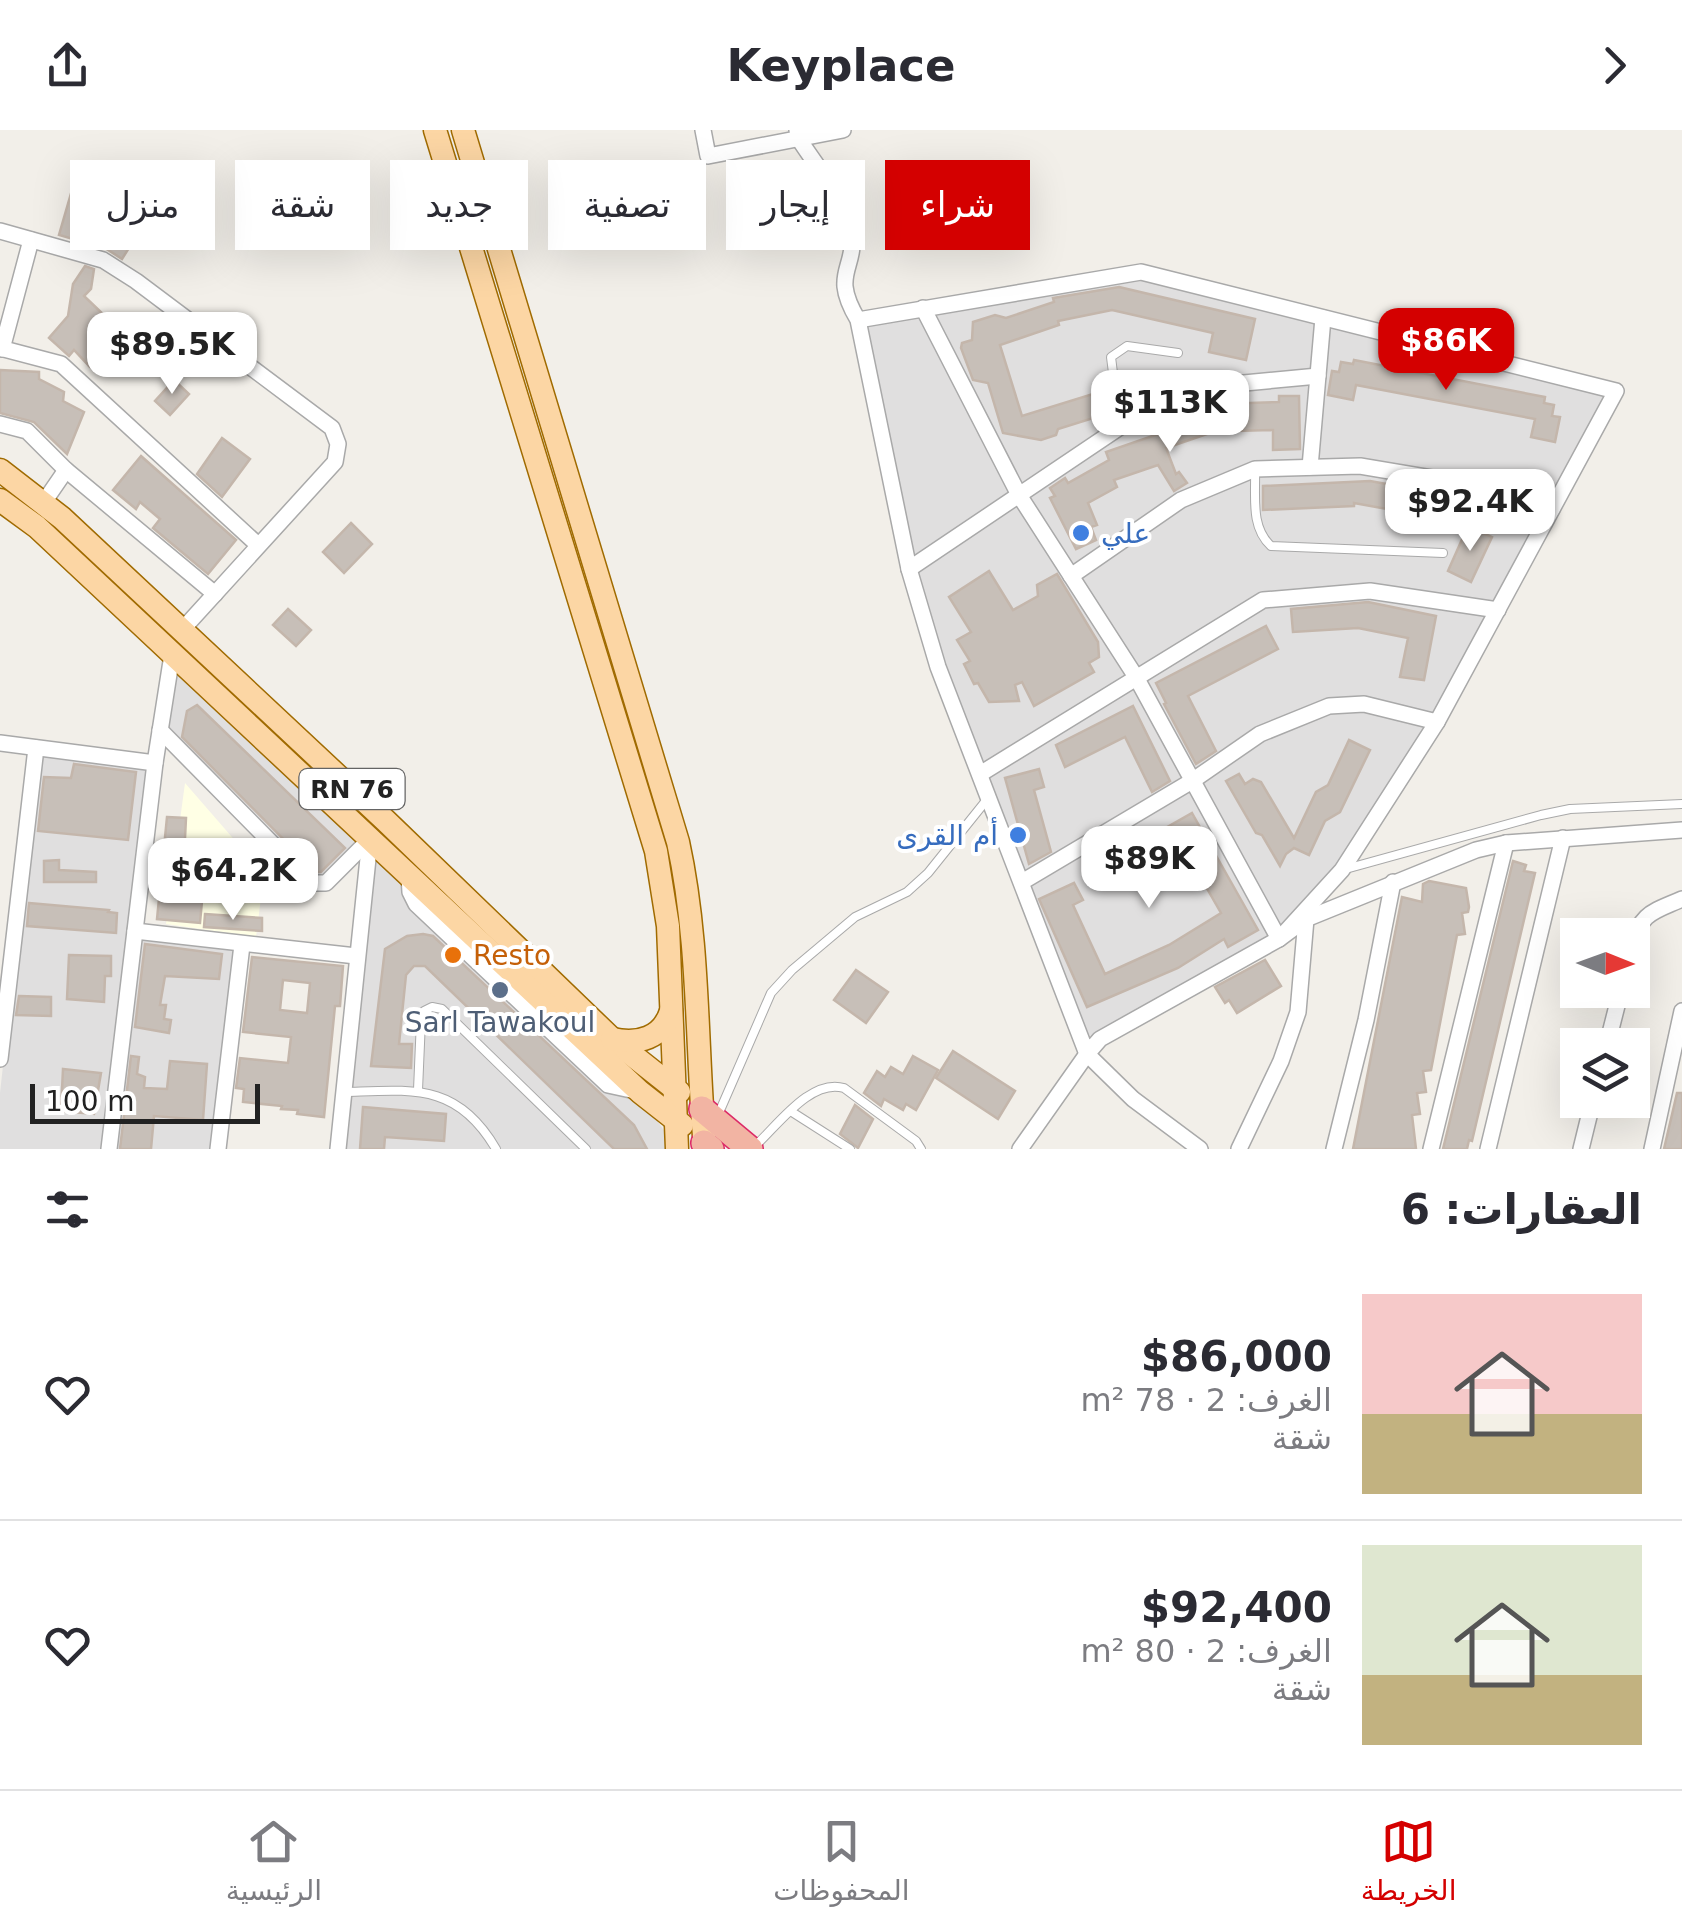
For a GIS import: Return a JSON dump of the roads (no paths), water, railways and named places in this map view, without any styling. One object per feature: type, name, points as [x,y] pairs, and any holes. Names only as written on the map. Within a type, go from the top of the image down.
[{"type":"highway","name":"RN 76","points":[[707,1134],[751,1149]]},
{"type":"main road","points":[[436,130],[656,852],[667,913],[676,1149]]},
{"type":"main road","points":[[463,130],[678,842],[690,896],[707,1134]]},
{"type":"main road","name":"RN 76","points":[[0,470],[44,502],[182,630],[378,830],[410,876],[640,1092],[675,1120],[707,1134]]},
{"type":"main road","name":"RN 76","points":[[0,500],[37,527],[169,652],[378,830],[612,1040],[674,1088],[707,1134]]},
{"type":"main road","points":[[169,652],[182,630]]},
{"type":"main road","points":[[612,1040],[636,1041],[653,1036],[664,1027],[672,1011]]},
{"type":"street","points":[[703,130],[708,156],[798,135],[844,130]]},
{"type":"street","points":[[798,135],[852,228],[851,251],[843,278],[846,299],[858,320],[910,569],[938,668],[1087,1054],[1132,1099],[1200,1149]]},
{"type":"street","points":[[0,232],[103,260],[332,428],[338,444],[335,462],[182,630]]},
{"type":"street","points":[[32,240],[1,348],[61,364],[258,545]]},
{"type":"street","points":[[858,320],[1141,272],[1616,391],[1437,722],[1342,870],[1280,938]]},
{"type":"street","points":[[923,308],[1019,495],[1136,677],[1280,938]]},
{"type":"street","points":[[1310,467],[1323,318]]},
{"type":"street","points":[[910,569],[1132,419],[1223,385],[1318,376]]},
{"type":"street","points":[[0,424],[26,431],[66,470],[214,594]]},
{"type":"street","points":[[1071,576],[1181,500],[1256,469],[1360,466],[1462,483],[1552,509]]},
{"type":"street","points":[[44,502],[66,470]]},
{"type":"street","points":[[980,774],[1263,600],[1370,591],[1498,610]]},
{"type":"street","points":[[109,1149],[169,652]]},
{"type":"street","points":[[1022,882],[1192,781],[1260,734],[1329,706],[1364,704],[1437,722]]},
{"type":"street","points":[[160,730],[311,883],[326,883],[378,830]]},
{"type":"street","points":[[0,743],[155,763]]},
{"type":"street","points":[[0,1059],[36,748]]},
{"type":"street","points":[[338,1149],[356,956],[378,830]]},
{"type":"street","points":[[1020,1149],[1100,1039],[1280,938],[1306,919],[1476,850],[1506,843],[1682,830]]},
{"type":"street","points":[[1488,1149],[1562,838]]},
{"type":"street","points":[[1431,1149],[1506,843]]},
{"type":"street","points":[[1334,1149],[1366,1020],[1393,882]]},
{"type":"street","points":[[1643,918],[1682,899]]},
{"type":"street","points":[[1239,1149],[1281,1061],[1298,1012],[1306,919]]},
{"type":"street","points":[[135,930],[356,956]]},
{"type":"street","points":[[218,1149],[242,945]]},
{"type":"street","points":[[1652,1149],[1682,1011]]},
{"type":"street","points":[[1581,1149],[1589,1118]]},
{"type":"lane","points":[[1132,419],[1112,372],[1111,357],[1126,346],[1178,354]]},
{"type":"lane","points":[[1256,469],[1256,525],[1262,538],[1272,546],[1443,553]]},
{"type":"lane","points":[[707,1134],[771,993],[855,917],[907,892],[928,873],[989,797]]},
{"type":"lane","points":[[1342,870],[1541,815],[1682,804]]},
{"type":"lane","points":[[418,1090],[421,1020],[432,1006],[442,1009],[586,1149]]},
{"type":"lane","points":[[751,1149],[817,1089],[835,1086],[844,1088],[916,1141],[921,1149]]},
{"type":"lane","points":[[344,1092],[418,1090],[441,1095],[484,1128],[496,1149]]},
{"type":"lane","points":[[792,1112],[850,1149]]},
{"type":"place","name":"علي","points":[[1081,533]]},
{"type":"place","name":"أم القرى","points":[[1018,835]]},
{"type":"place","name":"Resto","points":[[453,955]]},
{"type":"place","name":"Sarl Tawakoul","points":[[500,990]]}]
